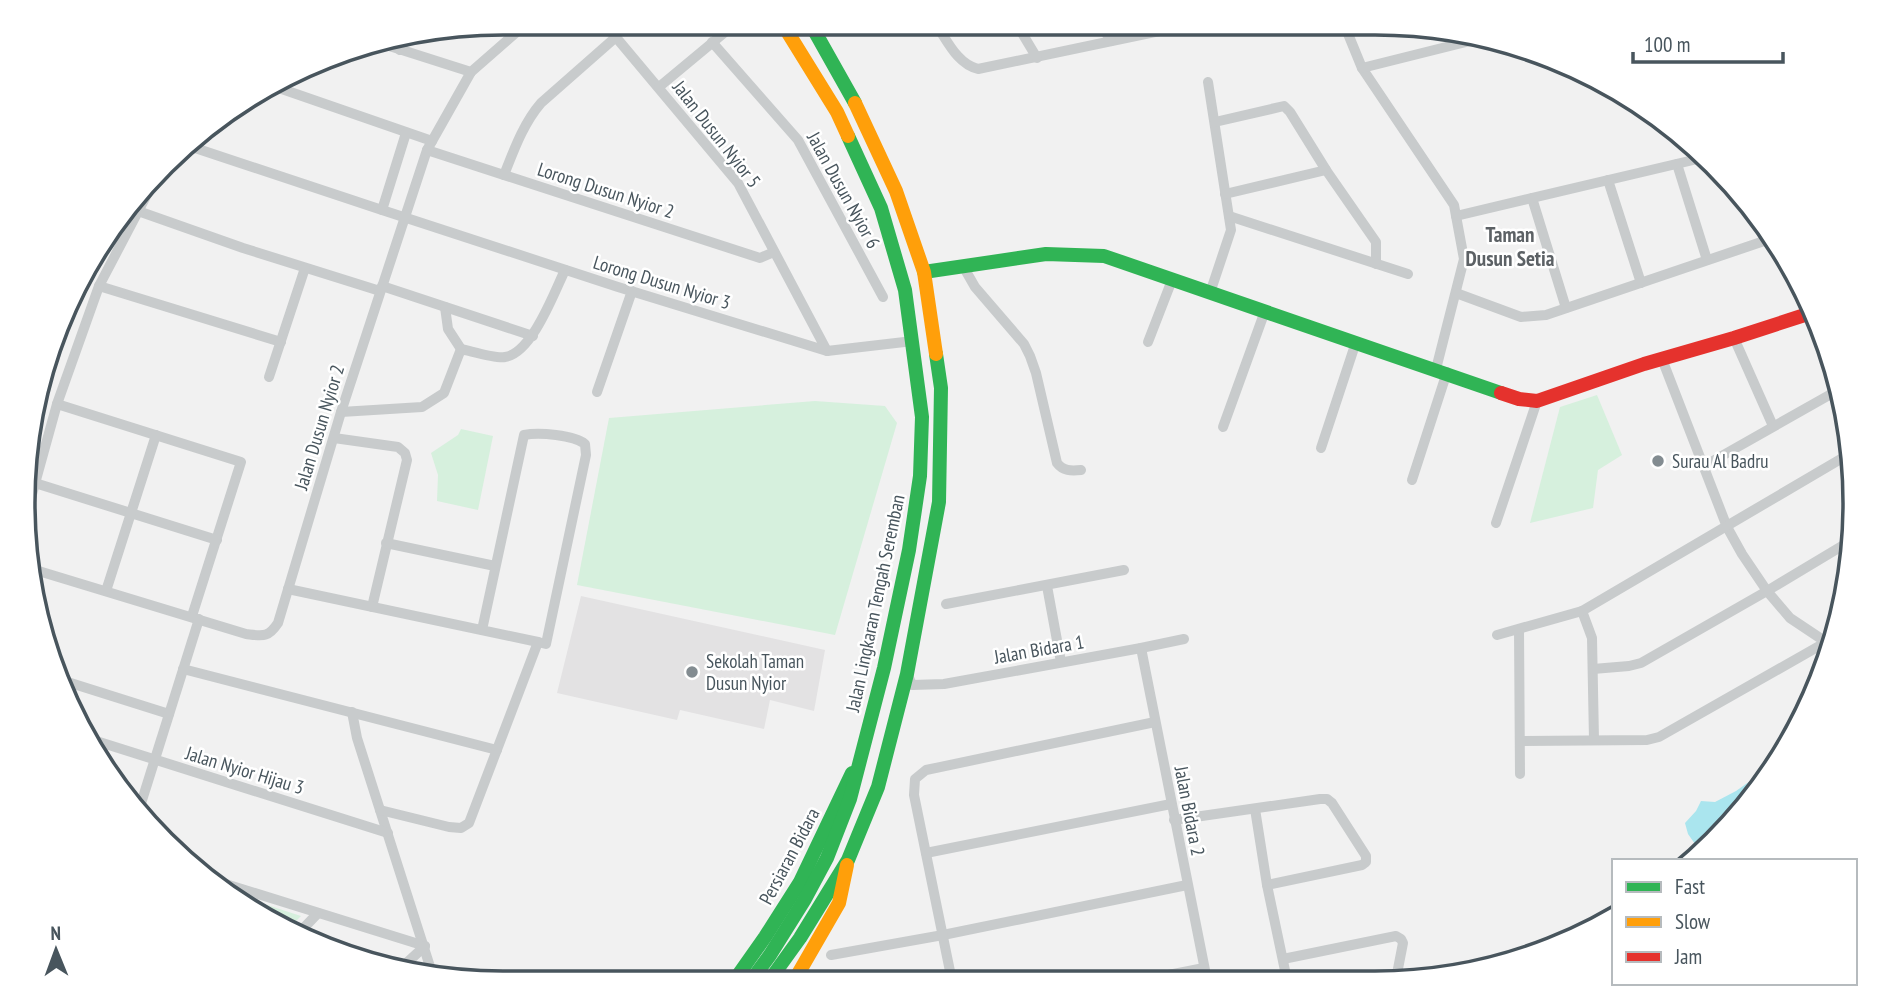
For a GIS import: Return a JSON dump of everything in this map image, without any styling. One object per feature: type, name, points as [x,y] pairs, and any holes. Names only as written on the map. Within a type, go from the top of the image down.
[{"type":"main road","name":"Jalan Lingkaran Tengah Seremban","points":[[758,971],[805,899],[827,858],[850,799],[884,668],[909,550],[920,476],[922,417],[905,290],[881,208],[837,112],[789,35]]},
{"type":"main road","points":[[800,971],[839,903],[848,860],[878,787],[907,674],[939,502],[941,388],[924,272],[896,191],[854,101],[817,35]]},
{"type":"main road","points":[[924,272],[1046,254],[1104,256],[1519,398],[1537,401],[1803,314]]},
{"type":"main road","name":"Persiaran Bidara","points":[[741,971],[800,882],[865,742]]},
{"type":"main road","points":[[776,971],[848,860]]},
{"type":"street","name":"Jalan Dusun Nyior 2","points":[[40,571],[246,634],[263,636],[271,633],[278,624],[341,412],[429,146],[471,72],[513,35]]},
{"type":"street","points":[[659,87],[721,35]]},
{"type":"street","points":[[943,35],[962,62],[978,69],[1137,35]]},
{"type":"street","points":[[1023,35],[1037,58]]},
{"type":"street","points":[[1107,35],[1111,41]]},
{"type":"street","points":[[1349,35],[1363,68],[1454,205],[1464,259],[1442,371],[1412,480]]},
{"type":"street","points":[[503,175],[524,128],[541,103],[616,37]]},
{"type":"street","name":"Jalan Dusun Nyior 5","points":[[616,37],[738,183],[827,351]]},
{"type":"street","name":"Jalan Dusun Nyior 6","points":[[712,42],[798,140],[883,297]]},
{"type":"street","points":[[1363,68],[1461,43]]},
{"type":"street","points":[[401,50],[403,46]]},
{"type":"street","points":[[395,48],[471,72]]},
{"type":"street","points":[[1208,82],[1231,230],[1210,293]]},
{"type":"street","name":"Lorong Dusun Nyior 2","points":[[284,90],[406,133],[429,146],[503,175],[760,258],[774,252]]},
{"type":"street","points":[[1215,122],[1284,106],[1376,242],[1376,264]]},
{"type":"street","points":[[382,211],[406,133]]},
{"type":"street","name":"Lorong Dusun Nyior 3","points":[[197,149],[565,270],[827,351],[913,341]]},
{"type":"street","points":[[1456,216],[1693,160]]},
{"type":"street","points":[[1677,164],[1707,260]]},
{"type":"street","points":[[1225,194],[1326,170]]},
{"type":"street","points":[[1608,180],[1641,283]]},
{"type":"street","points":[[1532,198],[1566,309]]},
{"type":"street","points":[[36,481],[57,404],[99,286],[138,211],[305,268],[445,307],[533,336]]},
{"type":"street","points":[[1229,216],[1408,274]]},
{"type":"street","points":[[1456,293],[1521,317],[1546,315],[1763,241]]},
{"type":"street","points":[[963,266],[975,287],[1024,344],[1030,356],[1057,463],[1067,471],[1081,470]]},
{"type":"street","points":[[270,377],[305,268]]},
{"type":"street","points":[[445,307],[448,329],[461,349],[504,358],[516,352],[533,336],[565,270]]},
{"type":"street","points":[[1149,342],[1172,280]]},
{"type":"street","points":[[99,286],[281,342]]},
{"type":"street","points":[[597,392],[632,291]]},
{"type":"street","points":[[1223,427],[1265,311]]},
{"type":"street","points":[[1734,338],[1773,426]]},
{"type":"street","points":[[1321,448],[1356,342]]},
{"type":"street","points":[[341,412],[422,407],[444,393],[461,349]]},
{"type":"street","points":[[1662,359],[1727,527],[1742,554],[1768,591],[1794,621],[1823,637]]},
{"type":"street","points":[[1704,466],[1830,395]]},
{"type":"street","points":[[1496,523],[1537,401]]},
{"type":"street","points":[[57,404],[241,462],[216,540],[183,669],[142,801]]},
{"type":"street","points":[[380,810],[449,827],[465,826],[469,823],[542,643],[586,455],[586,444],[580,440],[535,432],[524,435],[482,630]]},
{"type":"street","points":[[106,591],[156,435]]},
{"type":"street","points":[[334,438],[398,447],[405,453],[407,460],[372,607]]},
{"type":"street","points":[[1497,635],[1582,611],[1841,459]]},
{"type":"street","points":[[36,484],[216,540]]},
{"type":"street","points":[[386,543],[495,566]]},
{"type":"street","points":[[1593,669],[1641,663],[1841,547]]},
{"type":"street","points":[[946,604],[1124,570]]},
{"type":"street","points":[[1048,586],[1061,662]]},
{"type":"street","points":[[288,589],[542,643]]},
{"type":"street","points":[[1582,611],[1592,638],[1594,740]]},
{"type":"street","points":[[1519,630],[1520,774]]},
{"type":"street","name":"Jalan Bidara 1","points":[[907,674],[912,685],[944,684],[1184,639]]},
{"type":"street","name":"Jalan Bidara 2","points":[[1141,648],[1205,971]]},
{"type":"street","points":[[1520,741],[1647,740],[1659,737],[1819,648]]},
{"type":"street","points":[[183,669],[497,750]]},
{"type":"street","points":[[72,683],[169,714]]},
{"type":"street","points":[[352,712],[357,738],[430,965]]},
{"type":"street","points":[[950,971],[914,786],[919,773],[1155,722]]},
{"type":"street","name":"Jalan Nyior Hijau 3","points":[[102,743],[387,833]]},
{"type":"street","points":[[1174,820],[1327,799],[1366,856],[1366,862],[1267,885]]},
{"type":"street","points":[[926,853],[1171,804]]},
{"type":"street","points":[[1255,809],[1267,885],[1285,971]]},
{"type":"street","points":[[831,955],[1186,885]]},
{"type":"street","points":[[236,887],[425,946]]},
{"type":"street","points":[[305,927],[318,912]]},
{"type":"street","points":[[1283,959],[1396,936],[1403,943],[1398,970]]},
{"type":"street","points":[[409,961],[425,946]]},
{"type":"street","points":[[1189,971],[1204,968]]},
{"type":"shaded area","name":"Sekolah Taman Dusun Nyior","points":[[581,596],[825,650],[814,711],[770,700],[764,729],[680,710],[677,720],[557,693]]},
{"type":"green space","points":[[1597,395],[1622,455],[1598,470],[1593,508],[1530,523],[1560,407]]},
{"type":"green space","points":[[815,401],[885,406],[897,423],[835,635],[577,585],[609,418]]},
{"type":"green space","points":[[461,429],[493,436],[478,510],[437,501],[438,475],[431,453],[458,435]]},
{"type":"green space","points":[[261,903],[301,916],[295,922]]},
{"type":"water","points":[[1752,780],[1727,812],[1695,844],[1685,823],[1701,801],[1715,802]]},
{"type":"traffic: fast","points":[[817,35],[855,103]]},
{"type":"traffic: fast","points":[[758,971],[805,899],[827,858],[850,799],[884,668],[909,550],[920,476],[922,417],[905,290],[881,208],[848,136]]},
{"type":"traffic: fast","points":[[924,272],[1046,254],[1104,256],[1501,393]]},
{"type":"traffic: fast","points":[[776,971],[848,860],[878,787],[907,674],[939,502],[941,388],[936,354]]},
{"type":"traffic: fast","points":[[741,971],[800,882],[852,773]]},
{"type":"traffic: slow","points":[[789,35],[837,112],[848,136]]},
{"type":"traffic: slow","points":[[855,103],[896,191],[924,272],[936,354]]},
{"type":"traffic: slow","points":[[800,971],[839,903],[847,865]]},
{"type":"traffic: jam","points":[[1501,393],[1537,401],[1644,364],[1803,315]]},
{"type":"place","name":"Surau Al Badru","points":[[1658,461]]},
{"type":"place","name":"Sekolah Taman Dusun Nyior","points":[[692,672]]},
{"type":"district","name":"Taman Dusun Setia","points":[[1510,246]]}]
